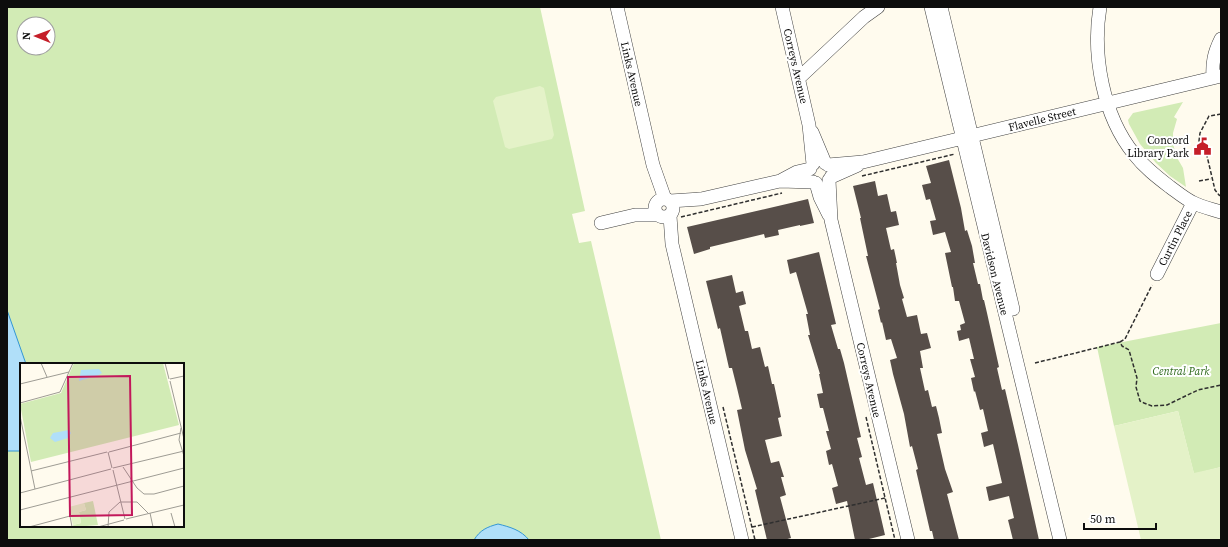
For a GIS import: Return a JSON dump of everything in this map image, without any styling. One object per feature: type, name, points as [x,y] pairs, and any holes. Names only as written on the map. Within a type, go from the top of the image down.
[{"type":"street","name":"Links Avenue","points":[[617,7],[742,540]]},
{"type":"street","name":"Correys Avenue","points":[[782,7],[809,125],[821,149],[821,173],[831,220],[908,540]]},
{"type":"street","points":[[799,78],[864,17],[878,7]]},
{"type":"street","name":"Davidson Avenue","points":[[931,7],[967,137],[1068,540]]},
{"type":"street","name":"Davidson Avenue","points":[[941,7],[967,137],[1060,540]]},
{"type":"street","points":[[1100,7],[1098,28],[1099,67],[1107,104],[1125,142],[1137,158],[1156,177],[1193,203],[1221,212]]},
{"type":"street","points":[[1217,77],[1212,65],[1216,50],[1221,40]]},
{"type":"street","name":"Flavelle Street","points":[[601,223],[665,209],[701,199],[783,187],[797,172],[821,173],[1217,77]]},
{"type":"street","name":"Curtin Place","points":[[1157,274],[1193,203]]},
{"type":"path","points":[[1221,114],[1210,116],[1200,133],[1199,141],[1207,156],[1215,190],[1221,196]]},
{"type":"path","points":[[861,177],[959,153]]},
{"type":"path","points":[[1199,181],[1212,179]]},
{"type":"path","points":[[665,209],[783,187]]},
{"type":"path","points":[[1035,363],[1120,342],[1125,339],[1157,274]]},
{"type":"path","points":[[1120,342],[1122,346],[1129,350],[1137,378],[1136,387],[1140,401],[1144,403],[1152,406],[1167,405],[1198,390],[1221,385]]},
{"type":"path","points":[[722,403],[755,540]]},
{"type":"path","points":[[752,527],[885,498]]},
{"type":"green space","points":[[7,7],[540,7],[585,211],[572,214],[579,243],[591,241],[661,540],[7,540]]},
{"type":"green space","points":[[540,86],[544,88],[554,135],[552,139],[509,149],[505,147],[493,101],[496,97]]},
{"type":"green space","points":[[1183,102],[1174,117],[1177,119],[1173,133],[1173,143],[1176,156],[1183,168],[1186,187],[1170,176],[1156,163],[1140,144],[1128,120],[1133,113]]},
{"type":"green space","name":"Central Park","points":[[1221,323],[1221,467],[1194,474],[1178,411],[1114,426],[1097,347]]},
{"type":"green space","points":[[1178,411],[1194,473],[1221,467],[1221,540],[1141,540],[1114,426]]},
{"type":"water","points":[[7,310],[26,363],[20,363],[20,451],[7,451]]},
{"type":"water","points":[[498,524],[519,531],[529,540],[474,540],[484,529]]},
{"type":"building","points":[[949,160],[965,231],[967,230],[972,246],[975,263],[973,263],[984,300],[999,367],[997,368],[1002,390],[1005,389],[1039,540],[1013,540],[1008,520],[1014,518],[1009,496],[989,501],[986,487],[1002,483],[993,444],[984,447],[981,433],[988,431],[983,409],[980,410],[971,378],[975,377],[970,359],[974,359],[969,338],[959,341],[957,331],[961,330],[960,325],[965,323],[959,301],[955,301],[945,253],[951,252],[945,232],[933,235],[930,221],[936,220],[930,199],[926,200],[922,185],[931,183],[926,166]]},
{"type":"building","points":[[875,181],[878,196],[887,194],[891,212],[896,211],[899,225],[886,228],[891,250],[894,249],[900,285],[904,298],[902,299],[907,317],[917,315],[921,334],[927,333],[931,348],[920,351],[923,368],[920,368],[925,391],[928,390],[932,407],[936,406],[939,418],[942,433],[937,434],[945,469],[953,492],[947,494],[959,540],[934,540],[932,531],[930,531],[916,470],[918,469],[912,446],[910,447],[904,414],[890,360],[897,358],[891,339],[886,340],[882,322],[881,323],[878,310],[880,309],[866,256],[868,256],[861,218],[853,186]]},
{"type":"building","points":[[808,199],[814,223],[778,230],[779,235],[765,238],[764,234],[710,247],[710,249],[694,254],[687,227]]},
{"type":"building","points":[[819,252],[836,324],[831,325],[844,363],[861,437],[857,438],[862,457],[859,458],[866,485],[873,483],[885,535],[865,540],[855,540],[847,501],[836,504],[832,488],[838,486],[832,464],[829,465],[826,451],[831,449],[826,431],[829,431],[823,408],[820,408],[817,394],[823,393],[820,374],[808,335],[810,335],[806,314],[808,314],[796,272],[790,274],[787,260]]},
{"type":"building","points":[[732,275],[736,293],[743,291],[746,304],[739,306],[745,331],[748,331],[752,349],[760,347],[765,367],[768,366],[772,384],[774,384],[781,417],[778,418],[782,436],[765,440],[771,463],[779,461],[784,477],[781,477],[786,495],[780,497],[791,538],[784,540],[767,540],[755,490],[757,489],[745,450],[737,410],[742,409],[732,368],[729,368],[720,328],[718,329],[706,281]]},
{"type":"place","name":"Concord Library Park","points":[[1202,146]]}]
